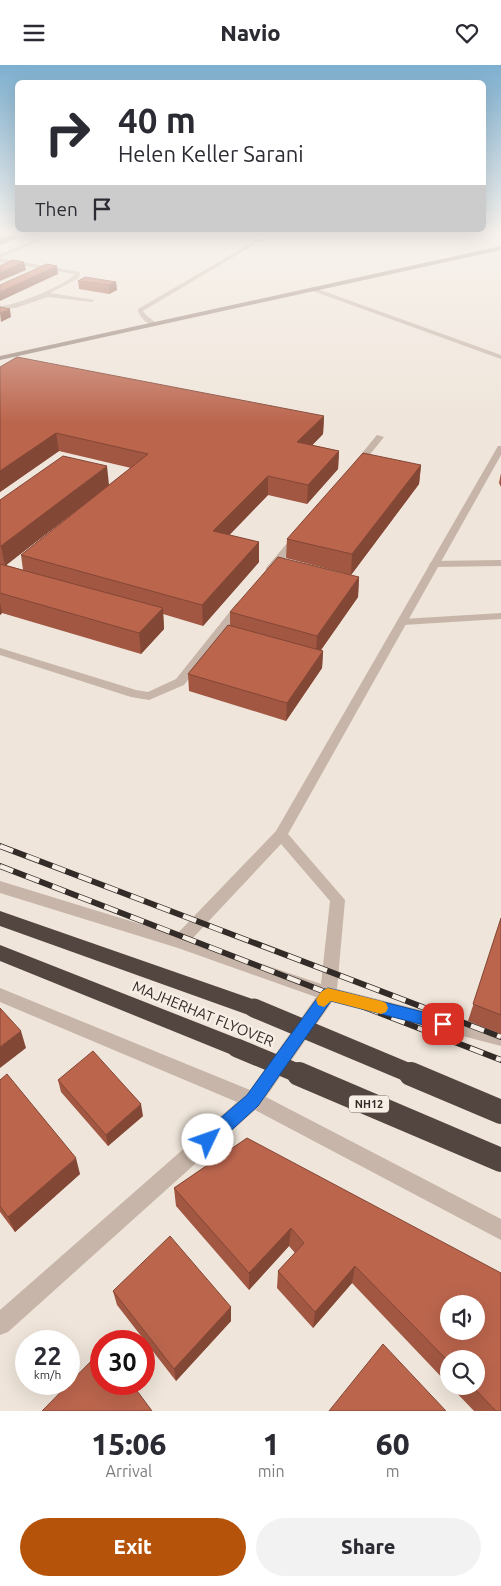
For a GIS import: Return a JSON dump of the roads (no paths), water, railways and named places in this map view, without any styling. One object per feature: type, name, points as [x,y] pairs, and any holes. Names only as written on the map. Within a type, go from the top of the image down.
[{"type":"highway","name":"MAJHERHAT FLYOVER","points":[[0,918],[254,1008],[501,1112]]},
{"type":"highway","name":"MAJHERHAT FLYOVER","points":[[0,953],[237,1049],[501,1160]]},
{"type":"street","points":[[0,308],[16,307],[36,298]]},
{"type":"street","points":[[70,298],[92,300]]},
{"type":"street","points":[[154,324],[139,312],[161,298]]},
{"type":"street","points":[[3,358],[272,298]]},
{"type":"street","points":[[336,298],[501,357]]},
{"type":"street","points":[[3,358],[13,363]]},
{"type":"street","points":[[348,475],[380,437]]},
{"type":"street","points":[[179,942],[281,835],[501,448]]},
{"type":"street","points":[[262,580],[304,529]]},
{"type":"street","points":[[434,564],[501,563]]},
{"type":"street","points":[[0,651],[135,694],[149,696],[180,682],[250,594]]},
{"type":"street","points":[[402,622],[501,616]]},
{"type":"street","points":[[0,1324],[253,1101],[328,994],[338,900],[281,835]]},
{"type":"street","points":[[0,887],[179,942],[328,994],[501,1039]]},
{"type":"street","points":[[0,995],[253,1101],[501,1230]]},
{"type":"railway","points":[[0,846],[501,1037]]},
{"type":"railway","points":[[0,866],[501,1060]]}]
